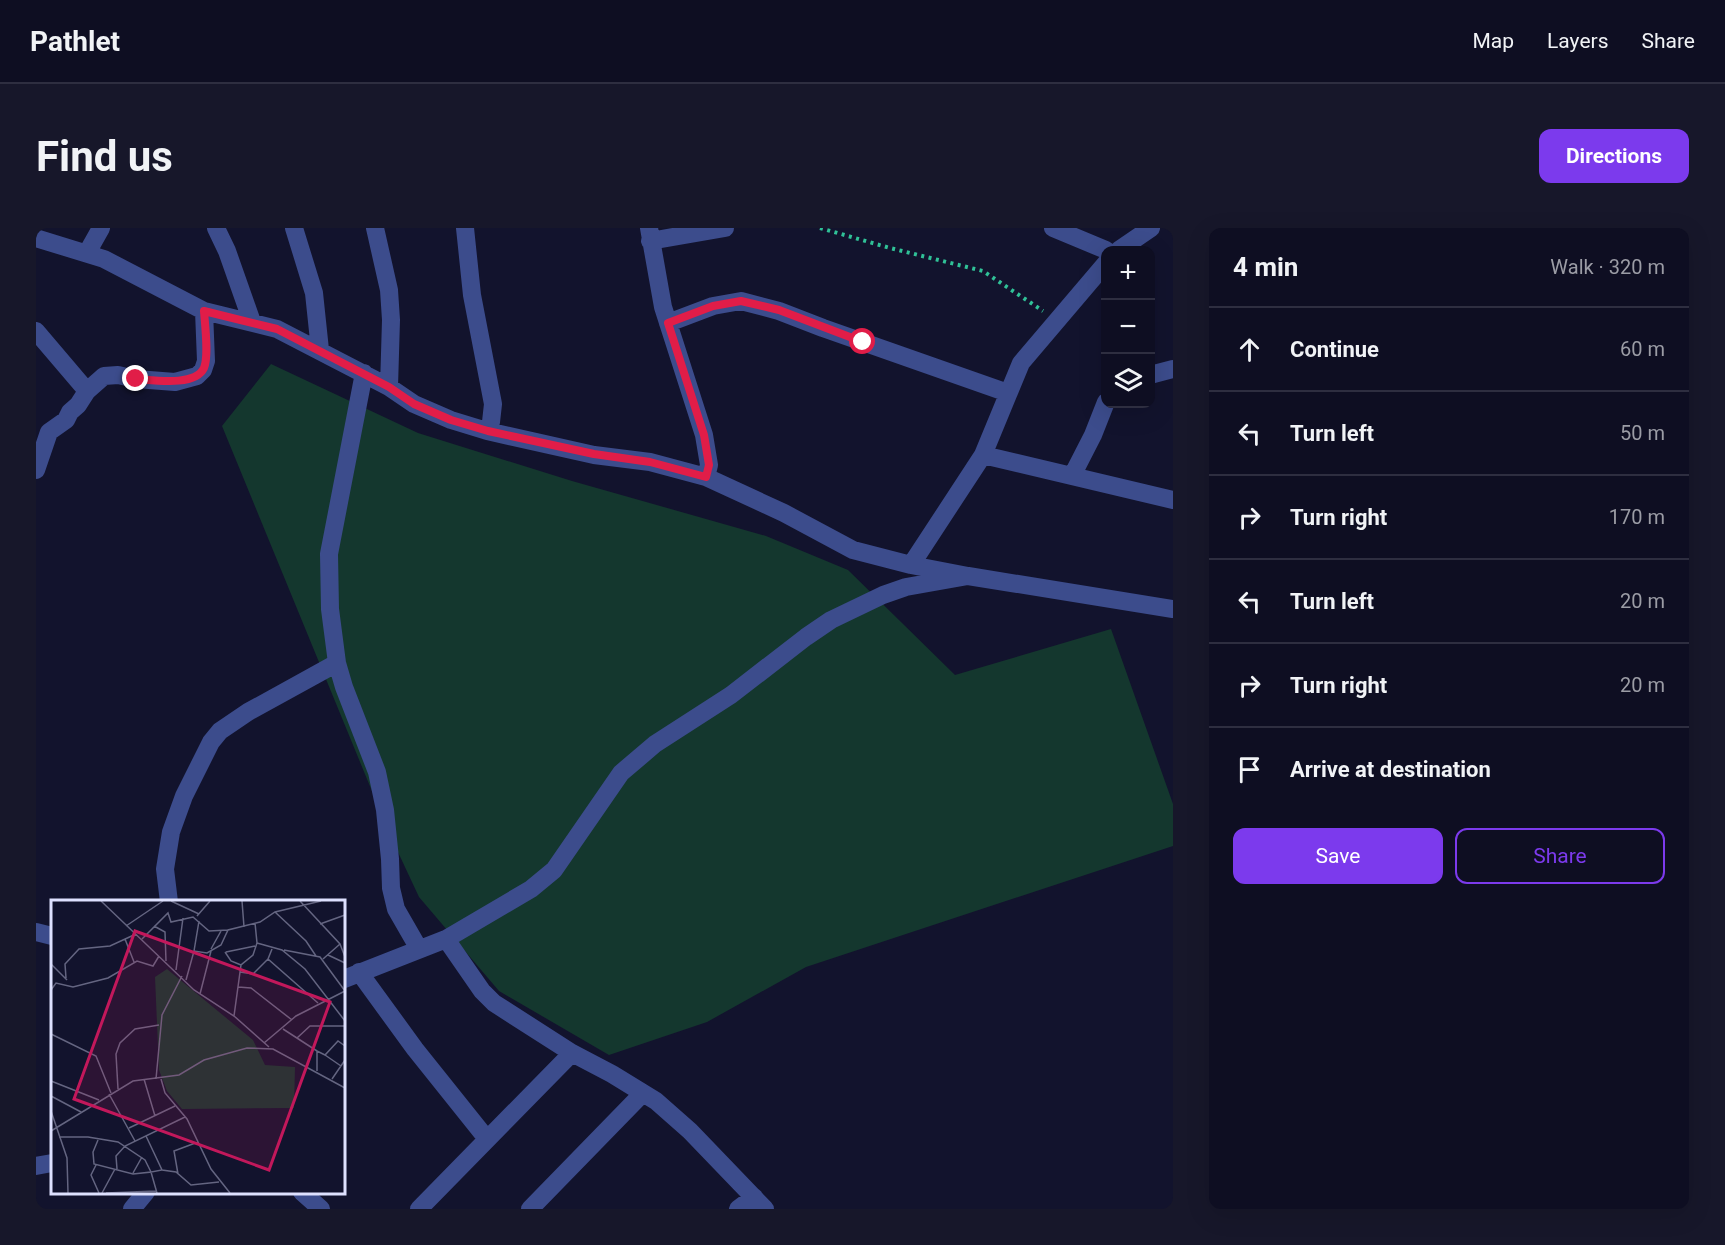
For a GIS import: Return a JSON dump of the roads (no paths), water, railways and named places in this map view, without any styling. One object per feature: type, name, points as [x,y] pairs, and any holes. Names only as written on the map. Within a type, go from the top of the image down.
[{"type":"street","points":[[87,253],[101,228]]},
{"type":"street","points":[[216,228],[227,251],[252,322]]},
{"type":"street","points":[[294,228],[314,293],[320,350]]},
{"type":"street","points":[[375,228],[389,290],[391,320],[389,387]]},
{"type":"street","points":[[465,228],[472,295],[493,404],[488,431]]},
{"type":"street","points":[[706,477],[709,465],[704,435],[663,307],[650,235],[725,228]]},
{"type":"street","points":[[1053,228],[1101,248]]},
{"type":"street","points":[[1125,246],[1151,228]]},
{"type":"street","points":[[39,244],[87,253],[104,259],[204,311],[277,329],[389,387],[414,404],[451,420],[488,431],[594,454],[650,462],[706,477],[784,513],[853,550],[911,565],[968,576],[1173,609]]},
{"type":"street","points":[[911,565],[983,455],[1021,363],[1101,269]]},
{"type":"street","points":[[668,323],[713,306],[741,301],[779,310],[1008,393]]},
{"type":"street","points":[[36,471],[49,432],[66,420],[87,391],[104,376],[110,374],[175,382],[197,376],[203,370],[206,361],[204,311]]},
{"type":"street","points":[[36,331],[87,391]]},
{"type":"street","points":[[1155,374],[1173,369]]},
{"type":"street","points":[[364,374],[329,554],[330,609],[337,663],[377,772],[385,810],[391,888],[396,909],[419,949]]},
{"type":"street","points":[[1072,476],[1094,435],[1104,408]]},
{"type":"street","points":[[983,455],[1173,500]]},
{"type":"street","points":[[487,1139],[415,1049],[351,975],[446,939],[531,889],[554,870],[621,773],[631,763],[731,694],[831,620],[883,595],[906,587],[968,576]]},
{"type":"street","points":[[169,900],[165,869],[171,832],[184,796],[211,742],[220,731],[248,712],[337,663]]},
{"type":"street","points":[[36,932],[51,936]]},
{"type":"street","points":[[446,939],[482,991],[494,1003],[572,1053],[656,1101],[690,1131],[760,1203],[738,1209]]},
{"type":"street","points":[[418,1209],[572,1053]]},
{"type":"street","points":[[530,1209],[643,1093]]},
{"type":"street","points":[[36,1166],[51,1163]]},
{"type":"street","points":[[132,1209],[144,1194]]},
{"type":"street","points":[[304,1194],[321,1209]]}]
